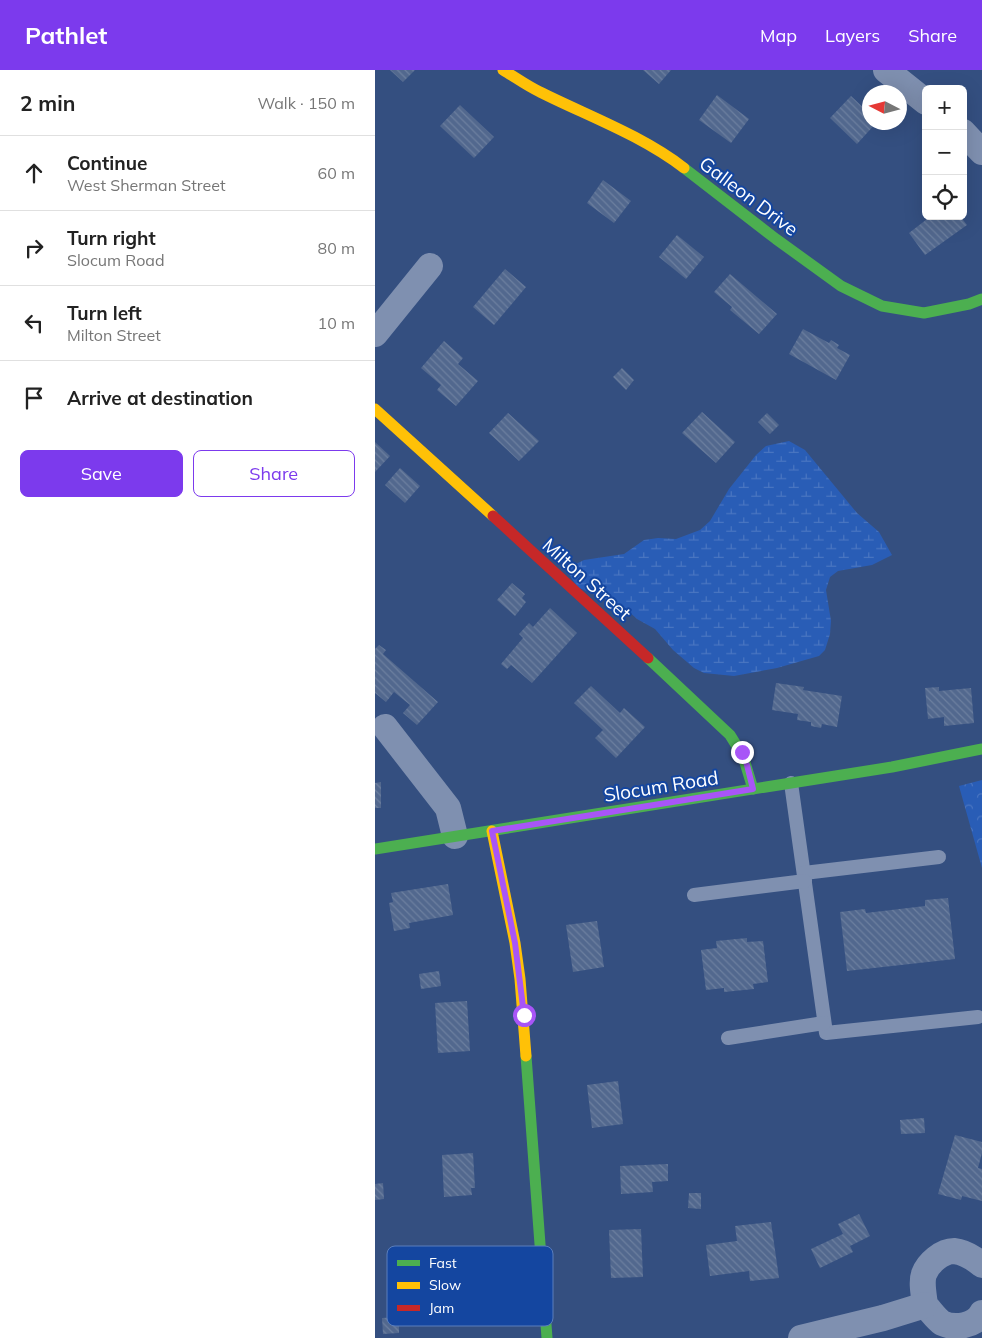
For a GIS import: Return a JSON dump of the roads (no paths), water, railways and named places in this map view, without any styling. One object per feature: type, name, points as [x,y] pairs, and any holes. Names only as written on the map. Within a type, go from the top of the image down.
[{"type":"street","name":"Galleon Drive","points":[[503,70],[538,91],[589,114],[667,155],[776,239],[841,286],[881,306],[924,313],[969,304],[982,299]]},
{"type":"street","points":[[886,70],[922,99]]},
{"type":"street","points":[[967,136],[982,152]]},
{"type":"street","points":[[375,334],[430,266]]},
{"type":"street","name":"Milton Street","points":[[375,409],[724,728],[735,740],[742,752],[753,789]]},
{"type":"street","points":[[385,727],[448,808],[455,836]]},
{"type":"street","name":"Slocum Road","points":[[375,849],[892,767],[982,749]]},
{"type":"street","points":[[492,831],[515,943],[521,988],[540,1246]]},
{"type":"street","points":[[982,1265],[968,1255],[954,1252],[940,1255],[928,1266],[923,1276],[925,1305],[941,1322],[956,1326],[968,1325],[979,1318],[982,1313]]},
{"type":"street","points":[[801,1338],[883,1318],[925,1305]]},
{"type":"lane","points":[[791,783],[826,1033],[978,1017]]},
{"type":"lane","points":[[694,895],[939,857]]},
{"type":"lane","points":[[728,1038],[824,1023]]}]
